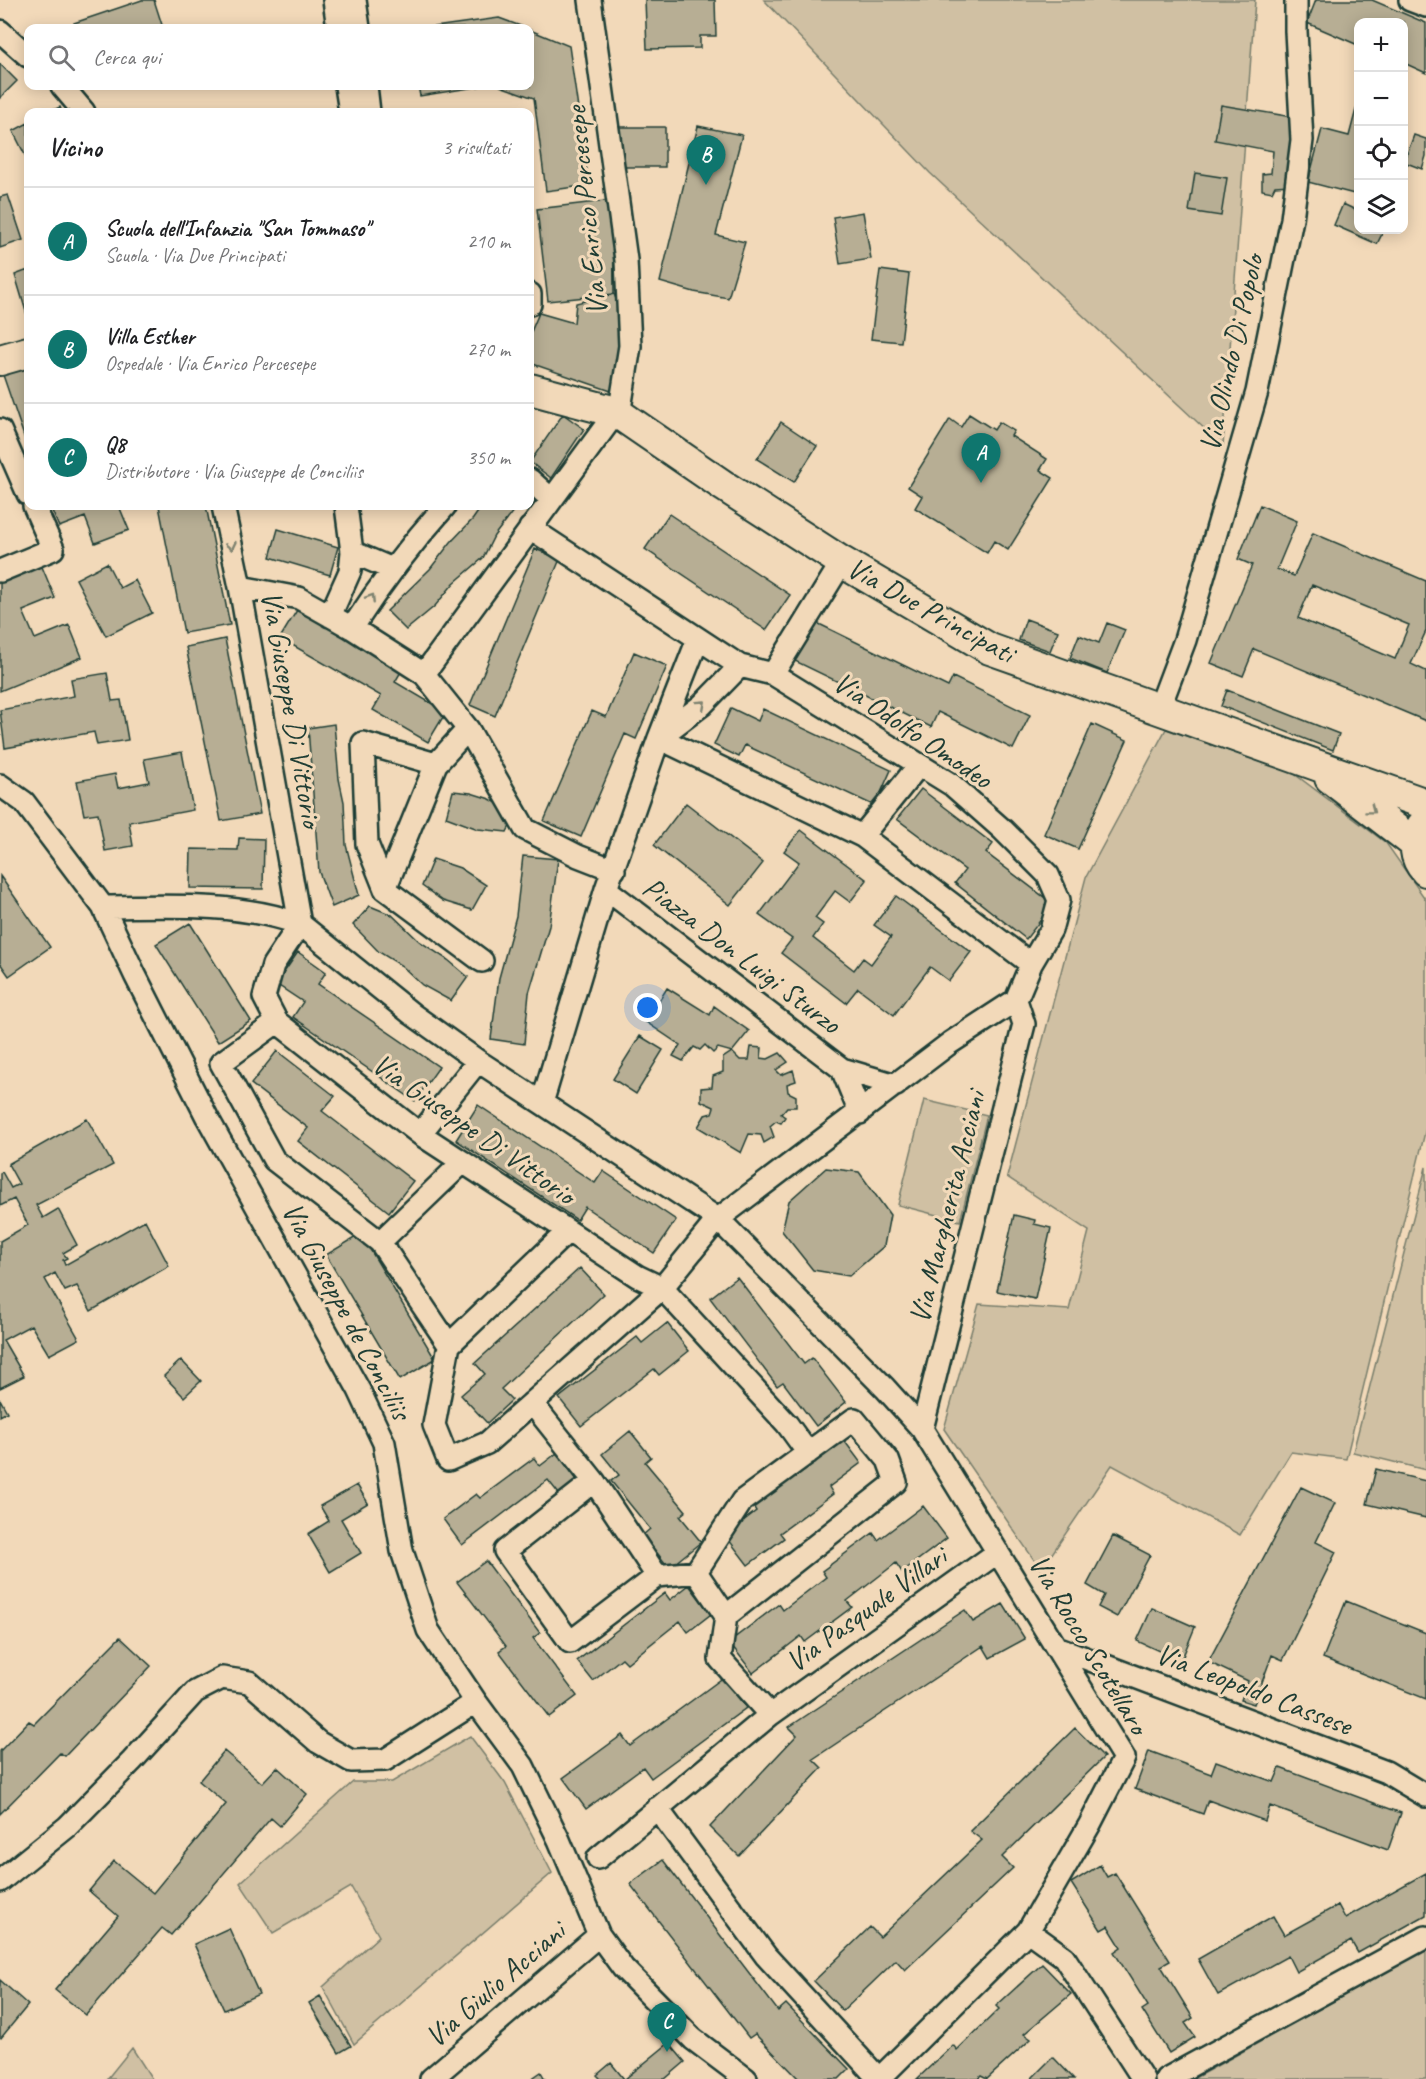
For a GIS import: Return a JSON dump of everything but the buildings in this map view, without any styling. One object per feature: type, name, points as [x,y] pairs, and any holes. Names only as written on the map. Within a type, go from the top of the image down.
[{"type":"street","points":[[334,0],[337,24]]},
{"type":"street","points":[[355,0],[358,24]]},
{"type":"street","name":"Via Enrico Percesepe","points":[[591,0],[626,260],[630,346],[618,413]]},
{"type":"street","name":"Via Olindo Di Popolo","points":[[1159,709],[1185,640],[1257,392],[1292,219],[1302,140],[1296,0]]},
{"type":"street","points":[[1410,0],[1426,6]]},
{"type":"street","points":[[0,31],[24,52]]},
{"type":"street","points":[[65,90],[81,108]]},
{"type":"street","points":[[347,90],[349,108]]},
{"type":"street","points":[[366,90],[369,108]]},
{"type":"street","points":[[0,360],[24,353]]},
{"type":"street","name":"Via Due Principati","points":[[534,390],[618,413],[724,486],[842,562],[990,649],[1426,804]]},
{"type":"street","points":[[424,674],[530,528],[618,413]]},
{"type":"street","points":[[0,430],[24,485]]},
{"type":"street","points":[[534,484],[551,500]]},
{"type":"street","points":[[0,571],[53,549],[36,510]]},
{"type":"street","name":"Via Giuseppe Di Vittorio","points":[[224,510],[240,587],[300,924],[273,964],[264,997],[277,1022],[420,1134],[637,1276],[662,1288]]},
{"type":"street","points":[[330,616],[350,571],[352,552],[347,510]]},
{"type":"street","points":[[352,628],[392,569],[441,510]]},
{"type":"street","name":"Via Odolfo Omodeo","points":[[530,528],[741,666],[773,674],[951,785],[1003,830],[1048,875],[1059,900],[1051,930],[1031,964]]},
{"type":"street","points":[[352,552],[392,569]]},
{"type":"street","points":[[773,674],[842,562]]},
{"type":"street","name":"Piazza Don Luigi Sturzo","points":[[240,587],[299,598],[352,628],[424,674],[468,729],[525,829],[578,856],[610,880],[842,1069],[896,1084]]},
{"type":"street","points":[[698,639],[659,738],[610,880],[542,1103],[718,1219],[885,1388],[922,1429]]},
{"type":"street","points":[[659,738],[702,705],[741,666]]},
{"type":"street","points":[[385,889],[436,764],[468,729]]},
{"type":"street","points":[[567,1231],[449,1345],[434,1425],[448,1460],[487,1443],[662,1288],[718,1219],[860,1113],[950,1042],[1017,1000],[1031,964],[862,836],[659,738]]},
{"type":"street","points":[[436,764],[363,743],[367,844],[385,889],[482,961]]},
{"type":"street","points":[[1308,762],[1422,846]]},
{"type":"street","points":[[862,836],[919,765]]},
{"type":"street","name":"Via Giuseppe de Conciliis","points":[[0,785],[24,802],[103,907],[207,1117],[359,1390],[384,1443],[402,1551],[428,1630],[476,1702],[523,1766],[559,1840],[598,1935],[623,1968],[693,2039],[746,2079]]},
{"type":"street","name":"Via Giuseppe Di Vittorio","points":[[103,907],[227,908],[280,917],[300,924],[412,1014],[542,1103]]},
{"type":"street","name":"Via Margherita Acciani","points":[[922,1429],[1024,1024],[1017,1000]]},
{"type":"street","points":[[277,1022],[221,1063],[274,1160],[380,1242],[449,1345]]},
{"type":"street","points":[[420,1134],[478,1061]]},
{"type":"street","name":"Piazza Don Luigi Sturzo","points":[[842,1069],[860,1113]]},
{"type":"street","points":[[380,1242],[463,1162]]},
{"type":"street","points":[[662,1288],[787,1424],[808,1454]]},
{"type":"street","points":[[532,1403],[594,1481],[657,1576]]},
{"type":"street","points":[[696,1572],[742,1501],[854,1419],[888,1460],[896,1482],[726,1616]]},
{"type":"street","name":"Via Rocco Scotellaro","points":[[879,2079],[1028,1931],[1090,1824],[1124,1758],[922,1429]]},
{"type":"street","points":[[594,1481],[505,1551],[570,1642],[657,1576],[696,1572]]},
{"type":"street","name":"Via Pasquale Villari","points":[[598,1858],[770,1715],[998,1552]]},
{"type":"street","points":[[696,1572],[726,1616],[720,1659],[770,1715]]},
{"type":"street","name":"Via Leopoldo Cassese","points":[[1056,1647],[1386,1772],[1426,1796]]},
{"type":"street","points":[[0,1881],[67,1827],[195,1692],[222,1678],[249,1682],[318,1742],[351,1761],[385,1760],[476,1702]]},
{"type":"street","points":[[657,1809],[766,1956],[879,2079]]},
{"type":"street","points":[[1028,1931],[1064,1957],[1143,2079]]},
{"type":"street","name":"Via Giulio Acciani","points":[[431,2079],[598,1935]]},
{"type":"street","points":[[1166,2079],[1426,1937]]},
{"type":"shaded area","points":[[764,0],[1255,0],[1223,446],[930,173]]},
{"type":"shaded area","points":[[1166,729],[1293,773],[1386,843],[1426,900],[1426,1128],[1346,1459],[1291,1452],[1240,1535],[1112,1465],[1041,1570],[944,1429],[979,1304],[1069,1310],[1089,1231],[1007,1177],[1086,877]]},
{"type":"shaded area","points":[[924,1100],[987,1115],[960,1221],[898,1205]]},
{"type":"shaded area","points":[[1426,1167],[1426,1470],[1353,1452]]},
{"type":"shaded area","points":[[470,1736],[505,1783],[552,1873],[354,2044],[323,1987],[379,1936],[351,1887],[273,1933],[240,1883],[353,1782],[392,1782]]},
{"type":"shaded area","points":[[1426,1950],[1426,2079],[1193,2079]]},
{"type":"shaded area","points":[[132,2048],[152,2079],[107,2079]]},
{"type":"place","name":"Villa Esther","points":[[706,185]]},
{"type":"place","name":"Scuola dell'Infanzia \"San Tommaso\"","points":[[981,483]]},
{"type":"place","name":"Q8","points":[[667,2052]]}]
